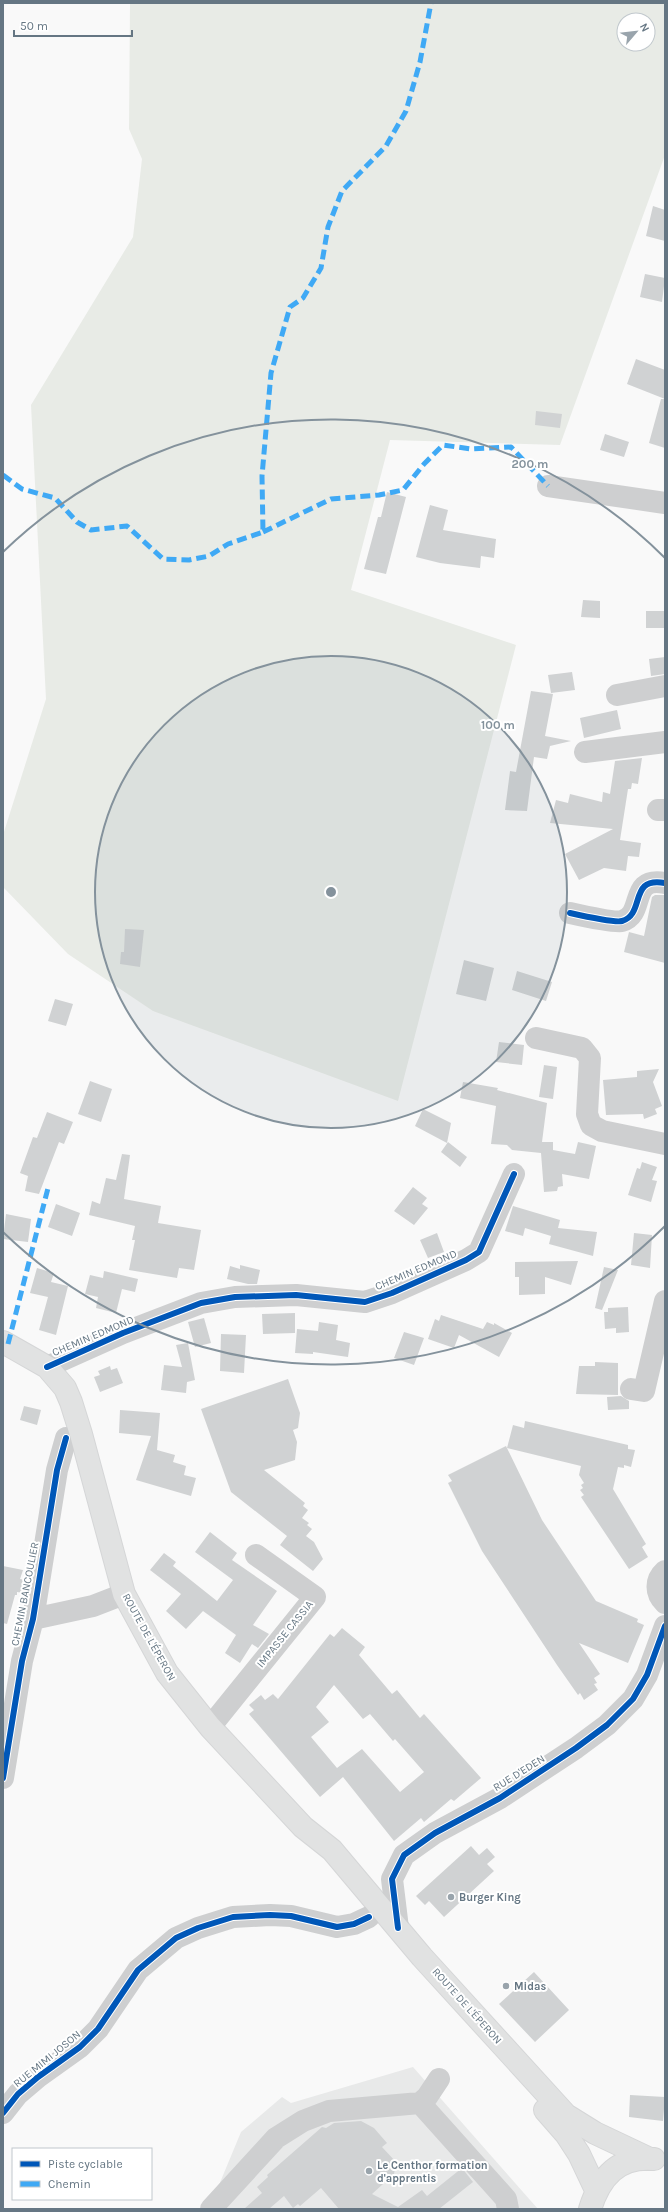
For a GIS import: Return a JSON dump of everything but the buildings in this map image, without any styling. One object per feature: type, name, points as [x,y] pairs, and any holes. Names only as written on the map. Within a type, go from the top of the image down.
[{"type":"main road","name":"ROUTE DE L'ÉPERON","points":[[3,1342],[47,1367],[58,1377],[72,1402],[124,1594],[167,1673],[210,1727],[303,1827],[332,1850],[422,1957],[566,2115],[595,2133],[659,2159]]},
{"type":"main road","name":"ROUTE DE L'ÉPERON","points":[[303,1827],[324,1860],[369,1917],[566,2134],[579,2154],[593,2200]]},
{"type":"main road","points":[[369,1917],[378,1917],[408,1950],[422,1957]]},
{"type":"main road","points":[[593,2200],[605,2177],[618,2166],[634,2160],[659,2159]]},
{"type":"street","points":[[548,486],[665,503]]},
{"type":"street","points":[[617,695],[665,686]]},
{"type":"street","points":[[585,752],[665,742]]},
{"type":"street","points":[[570,913],[621,921],[631,916],[635,909],[639,891],[654,881],[665,883]]},
{"type":"street","points":[[536,1038],[582,1048],[590,1058],[587,1114],[591,1125],[602,1132],[665,1144]]},
{"type":"street","name":"CHEMIN EDMOND","points":[[47,1367],[123,1333],[201,1303],[235,1297],[296,1295],[365,1302],[392,1293],[466,1260],[479,1252],[514,1174]]},
{"type":"street","points":[[631,1389],[644,1391],[665,1301]]},
{"type":"street","name":"CHEMIN BANCOULIER","points":[[3,1778],[22,1661],[33,1619],[57,1470],[66,1438]]},
{"type":"street","name":"IMPASSE CASSIA","points":[[210,1727],[315,1597],[256,1555]]},
{"type":"street","points":[[665,1571],[660,1576],[657,1588],[658,1594],[665,1603]]},
{"type":"street","points":[[33,1619],[93,1606],[124,1594]]},
{"type":"street","name":"RUE D'EDEN","points":[[398,1928],[392,1879],[404,1855],[435,1833],[500,1798],[576,1748],[607,1725],[633,1699],[647,1675],[665,1626]]},
{"type":"street","name":"RUE MIMI JOSON","points":[[3,2113],[18,2094],[38,2077],[80,2047],[98,2029],[138,1970],[176,1938],[198,1928],[233,1917],[270,1915],[291,1916],[338,1927],[354,1924],[369,1917]]},
{"type":"street","points":[[211,2209],[276,2138],[303,2121],[329,2111],[420,2103],[427,2097],[439,2080]]},
{"type":"street","points":[[420,2103],[506,2199],[508,2209]]},
{"type":"shaded area","points":[[130,3],[665,3],[665,155],[560,445],[390,440],[351,590],[516,645],[398,1101],[153,1011],[68,954],[3,887],[3,835],[46,699],[31,405],[133,237],[142,159],[129,129]]},
{"type":"shaded area","points":[[413,2067],[538,2209],[209,2209],[241,2132],[282,2097],[291,2103]]},
{"type":"marked path","points":[[3,475],[22,489],[55,498],[77,522],[91,530],[127,526],[163,559],[189,560],[209,556],[228,544],[263,532],[262,476],[271,373],[290,307],[303,298],[321,268],[328,227],[342,191],[386,146],[406,111],[420,62],[431,3]]},
{"type":"marked path","points":[[263,532],[331,499],[379,495],[403,490],[424,464],[443,445],[471,449],[511,447],[548,486]]},
{"type":"marked path","points":[[8,1344],[48,1188]]},
{"type":"cycle path","points":[[570,913],[605,920],[622,921],[629,917],[634,911],[641,890],[646,885],[654,882],[665,883]]},
{"type":"cycle path","points":[[47,1367],[123,1333],[201,1303],[235,1297],[296,1295],[365,1302],[392,1293],[466,1260],[479,1252],[514,1174]]},
{"type":"cycle path","points":[[3,1778],[22,1661],[33,1619],[57,1470],[66,1438]]},
{"type":"cycle path","points":[[398,1928],[392,1879],[404,1855],[435,1833],[500,1798],[576,1748],[607,1725],[633,1699],[647,1675],[665,1626]]},
{"type":"cycle path","points":[[3,2113],[18,2094],[38,2077],[80,2047],[98,2029],[138,1970],[176,1938],[198,1928],[233,1917],[270,1915],[291,1916],[337,1927],[354,1924],[369,1917]]},
{"type":"place","name":"Burger King","points":[[451,1897]]},
{"type":"place","name":"Midas","points":[[506,1986]]},
{"type":"place","name":"Le Centhor formation d'apprentis","points":[[369,2171]]}]
